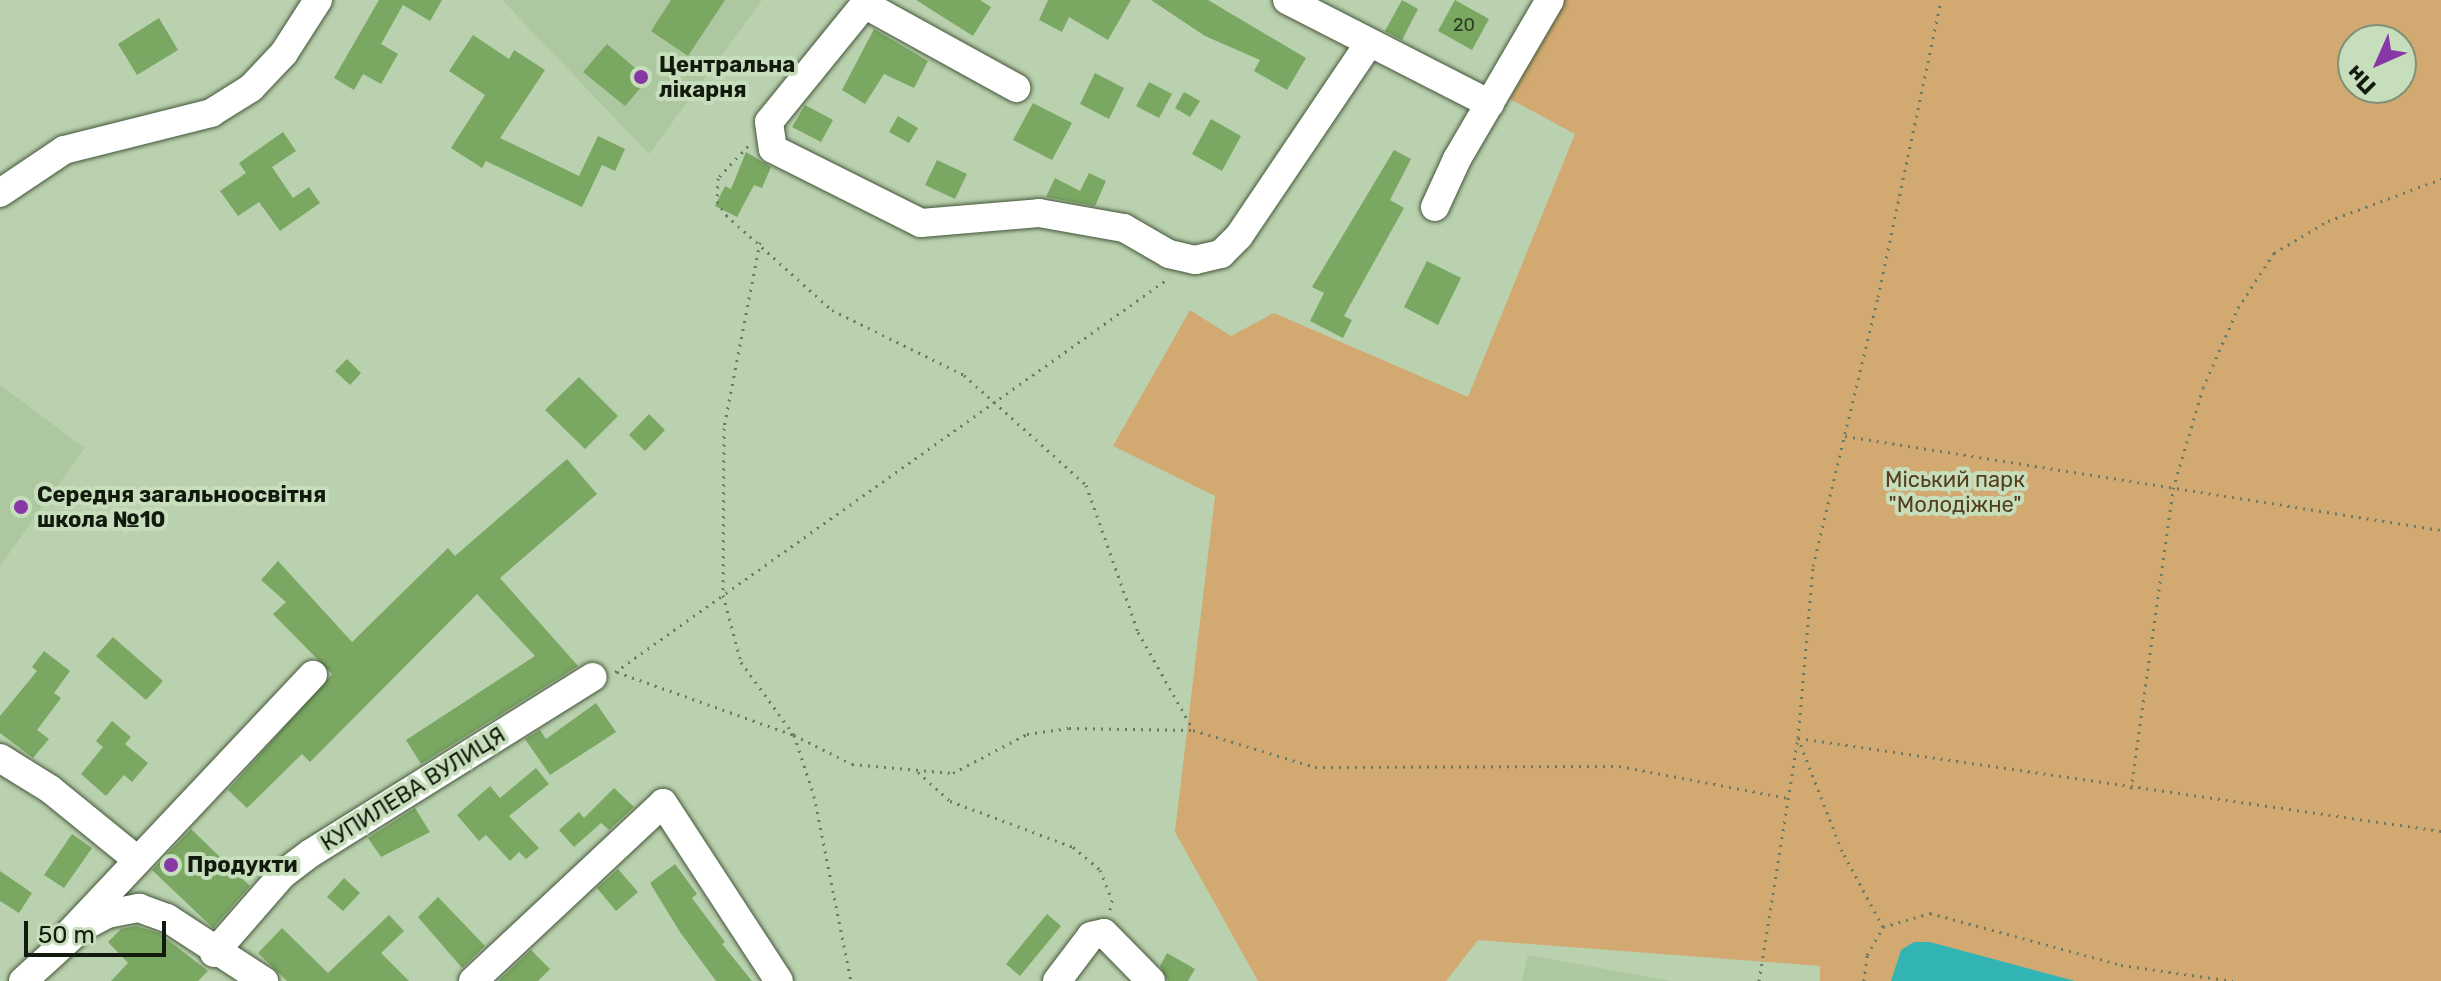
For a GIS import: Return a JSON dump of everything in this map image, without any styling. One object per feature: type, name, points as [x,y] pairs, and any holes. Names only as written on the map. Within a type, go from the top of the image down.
[{"type":"street","points":[[0,193],[64,150],[122,131],[211,113],[259,79],[318,0]]},
{"type":"street","points":[[1435,207],[1550,0]]},
{"type":"street","points":[[1016,88],[866,2],[769,122],[768,138],[786,159],[921,223],[1039,213],[1124,228],[1169,254],[1195,260],[1221,254],[1239,236],[1369,43]]},
{"type":"street","points":[[1305,4],[1369,43],[1490,104]]},
{"type":"street","name":"КУПИЛЕВА ВУЛИЦЯ","points":[[214,953],[283,874],[311,853],[605,674]]},
{"type":"street","points":[[23,981],[135,858],[313,675]]},
{"type":"street","points":[[0,758],[50,789],[135,858]]},
{"type":"street","points":[[473,981],[663,803],[779,981]]},
{"type":"street","points":[[62,941],[107,914],[139,908],[167,918],[214,953],[264,981]]},
{"type":"street","points":[[1057,981],[1091,936],[1104,933],[1142,979]]},
{"type":"path","points":[[1759,981],[1798,738],[1813,566],[1845,436],[1941,0]]},
{"type":"path","points":[[769,122],[718,178],[721,208],[832,310],[964,375],[1086,485],[1138,632],[1193,730]]},
{"type":"path","points":[[2131,789],[2173,489],[2203,388],[2238,308],[2274,253],[2328,221],[2441,179]]},
{"type":"path","points":[[760,242],[724,428],[723,595],[741,662],[794,735],[814,796],[851,981]]},
{"type":"path","points":[[605,674],[723,595],[992,399],[1195,260]]},
{"type":"path","points":[[1845,436],[2441,530]]},
{"type":"path","points":[[605,674],[794,735],[852,764],[916,771],[953,773],[1027,734],[1069,728],[1193,730],[1315,767],[1619,766],[1788,798]]},
{"type":"path","points":[[1798,738],[2131,789],[2441,831]]},
{"type":"path","points":[[1798,738],[1842,851],[1883,927]]},
{"type":"path","points":[[916,771],[950,801],[1073,847],[1100,870],[1112,900],[1104,933]]},
{"type":"path","points":[[1864,981],[1867,955],[1883,927],[1930,913],[2121,965],[2233,981]]},
{"type":"shaded area","name":"Центральна лікарня","points":[[502,0],[762,0],[649,154]]},
{"type":"shaded area","name":"Середня загальноосвітня школа №10","points":[[0,385],[85,448],[0,566]]},
{"type":"shaded area","points":[[1528,955],[1671,981],[1522,981]]},
{"type":"green space","name":"Міський парк \"Молодіжне\"","points":[[1564,0],[2441,0],[2441,981],[1820,981],[1820,966],[1478,940],[1446,981],[1258,981],[1175,832],[1215,496],[1113,446],[1190,310],[1231,336],[1274,313],[1468,397],[1575,134],[1510,99]]},
{"type":"water","points":[[1914,942],[1930,942],[2075,981],[1891,981],[1901,950]]},
{"type":"building","points":[[379,0],[442,0],[430,21],[403,5],[381,44],[398,54],[381,84],[363,74],[354,90],[334,78]]},
{"type":"building","points":[[671,0],[725,0],[688,56],[651,31]]},
{"type":"building","points":[[916,0],[980,0],[991,7],[973,36]]},
{"type":"building","points":[[1048,0],[1131,0],[1108,40],[1069,17],[1062,32],[1039,20]]},
{"type":"building","points":[[1151,0],[1208,0],[1306,58],[1287,90],[1254,71],[1260,60],[1205,36]]},
{"type":"building","points":[[1402,0],[1418,9],[1402,40],[1385,31]]},
{"type":"building","points":[[1455,0],[1489,19],[1472,50],[1438,31]]},
{"type":"building","points":[[159,18],[178,50],[137,75],[118,44]]},
{"type":"building","points":[[874,29],[928,61],[914,88],[884,74],[865,104],[842,90]]},
{"type":"building","points":[[473,35],[509,59],[514,50],[545,70],[500,138],[579,176],[598,136],[625,149],[615,171],[602,165],[582,207],[486,161],[482,168],[451,148],[485,95],[449,71]]},
{"type":"building","points":[[607,44],[648,79],[625,106],[583,72]]},
{"type":"building","points":[[1095,73],[1124,88],[1109,119],[1080,104]]},
{"type":"building","points":[[1149,82],[1172,94],[1159,118],[1136,106]]},
{"type":"building","points":[[1184,92],[1200,101],[1190,117],[1175,108]]},
{"type":"building","points":[[1033,103],[1072,123],[1052,160],[1013,140]]},
{"type":"building","points":[[805,105],[833,120],[821,142],[792,127]]},
{"type":"building","points":[[898,116],[918,128],[909,143],[889,132]]},
{"type":"building","points":[[1211,119],[1241,136],[1222,171],[1192,154]]},
{"type":"building","points":[[283,132],[296,151],[272,167],[293,198],[309,187],[320,203],[280,231],[259,202],[238,216],[220,191],[246,173],[239,163]]},
{"type":"building","points":[[1394,150],[1411,159],[1390,200],[1404,208],[1344,316],[1352,320],[1343,338],[1310,321],[1324,293],[1312,287]]},
{"type":"building","points":[[746,152],[771,167],[762,188],[754,185],[737,217],[715,206],[725,186],[731,189]]},
{"type":"building","points":[[937,160],[967,174],[955,199],[925,185]]},
{"type":"building","points":[[1089,173],[1106,181],[1095,206],[1046,197],[1055,178],[1080,191]]},
{"type":"building","points":[[1427,261],[1461,278],[1438,325],[1404,307]]},
{"type":"building","points":[[347,359],[361,373],[350,385],[335,371]]},
{"type":"building","points":[[579,377],[618,416],[585,449],[545,410]]},
{"type":"building","points":[[649,414],[665,430],[645,451],[629,435]]},
{"type":"building","points":[[567,459],[597,494],[500,578],[578,666],[421,764],[406,740],[535,656],[477,594],[310,762],[302,754],[247,808],[228,790],[332,674],[273,614],[286,602],[261,580],[278,561],[352,642],[448,548],[455,556]]},
{"type":"building","points":[[113,637],[163,681],[146,700],[96,656]]},
{"type":"building","points":[[44,651],[70,671],[54,693],[61,698],[37,730],[49,739],[33,758],[0,733],[0,716],[37,671],[32,667]]},
{"type":"building","points":[[596,703],[616,732],[550,775],[525,739],[540,730],[546,739]]},
{"type":"building","points":[[112,721],[131,737],[125,744],[148,763],[132,782],[124,775],[106,796],[81,774],[103,747],[96,741]]},
{"type":"building","points":[[536,768],[549,784],[509,816],[539,848],[526,859],[519,852],[510,861],[486,835],[479,841],[457,815],[490,786],[500,798]]},
{"type":"building","points":[[614,788],[634,807],[609,830],[601,823],[574,847],[559,830],[579,812],[584,818]]},
{"type":"building","points":[[415,808],[430,832],[381,857],[368,838]]},
{"type":"building","points":[[191,829],[250,886],[213,928],[152,870]]},
{"type":"building","points":[[72,834],[92,848],[64,888],[44,875]]},
{"type":"building","points":[[675,864],[697,894],[692,898],[725,942],[722,944],[752,981],[716,981],[680,932],[650,883]]},
{"type":"building","points":[[618,869],[638,892],[616,911],[597,888]]},
{"type":"building","points":[[0,871],[32,893],[19,913],[0,901]]},
{"type":"building","points":[[344,878],[360,893],[343,911],[327,897]]},
{"type":"building","points":[[438,897],[485,946],[462,968],[418,917]]},
{"type":"building","points":[[1047,914],[1061,926],[1020,976],[1006,964]]},
{"type":"building","points":[[389,915],[404,931],[381,953],[409,981],[287,981],[258,953],[282,928],[328,973]]},
{"type":"building","points":[[136,926],[159,933],[208,971],[198,981],[111,981],[128,963],[108,942],[121,929]]},
{"type":"building","points":[[531,950],[550,969],[538,981],[498,981]]},
{"type":"building","points":[[1167,953],[1195,969],[1188,981],[1168,981],[1160,966]]},
{"type":"place","name":"Центральна лікарня","points":[[641,77]]},
{"type":"place","name":"Середня загальноосвітня школа №10","points":[[21,507]]},
{"type":"place","name":"Продукти","points":[[171,865]]}]
